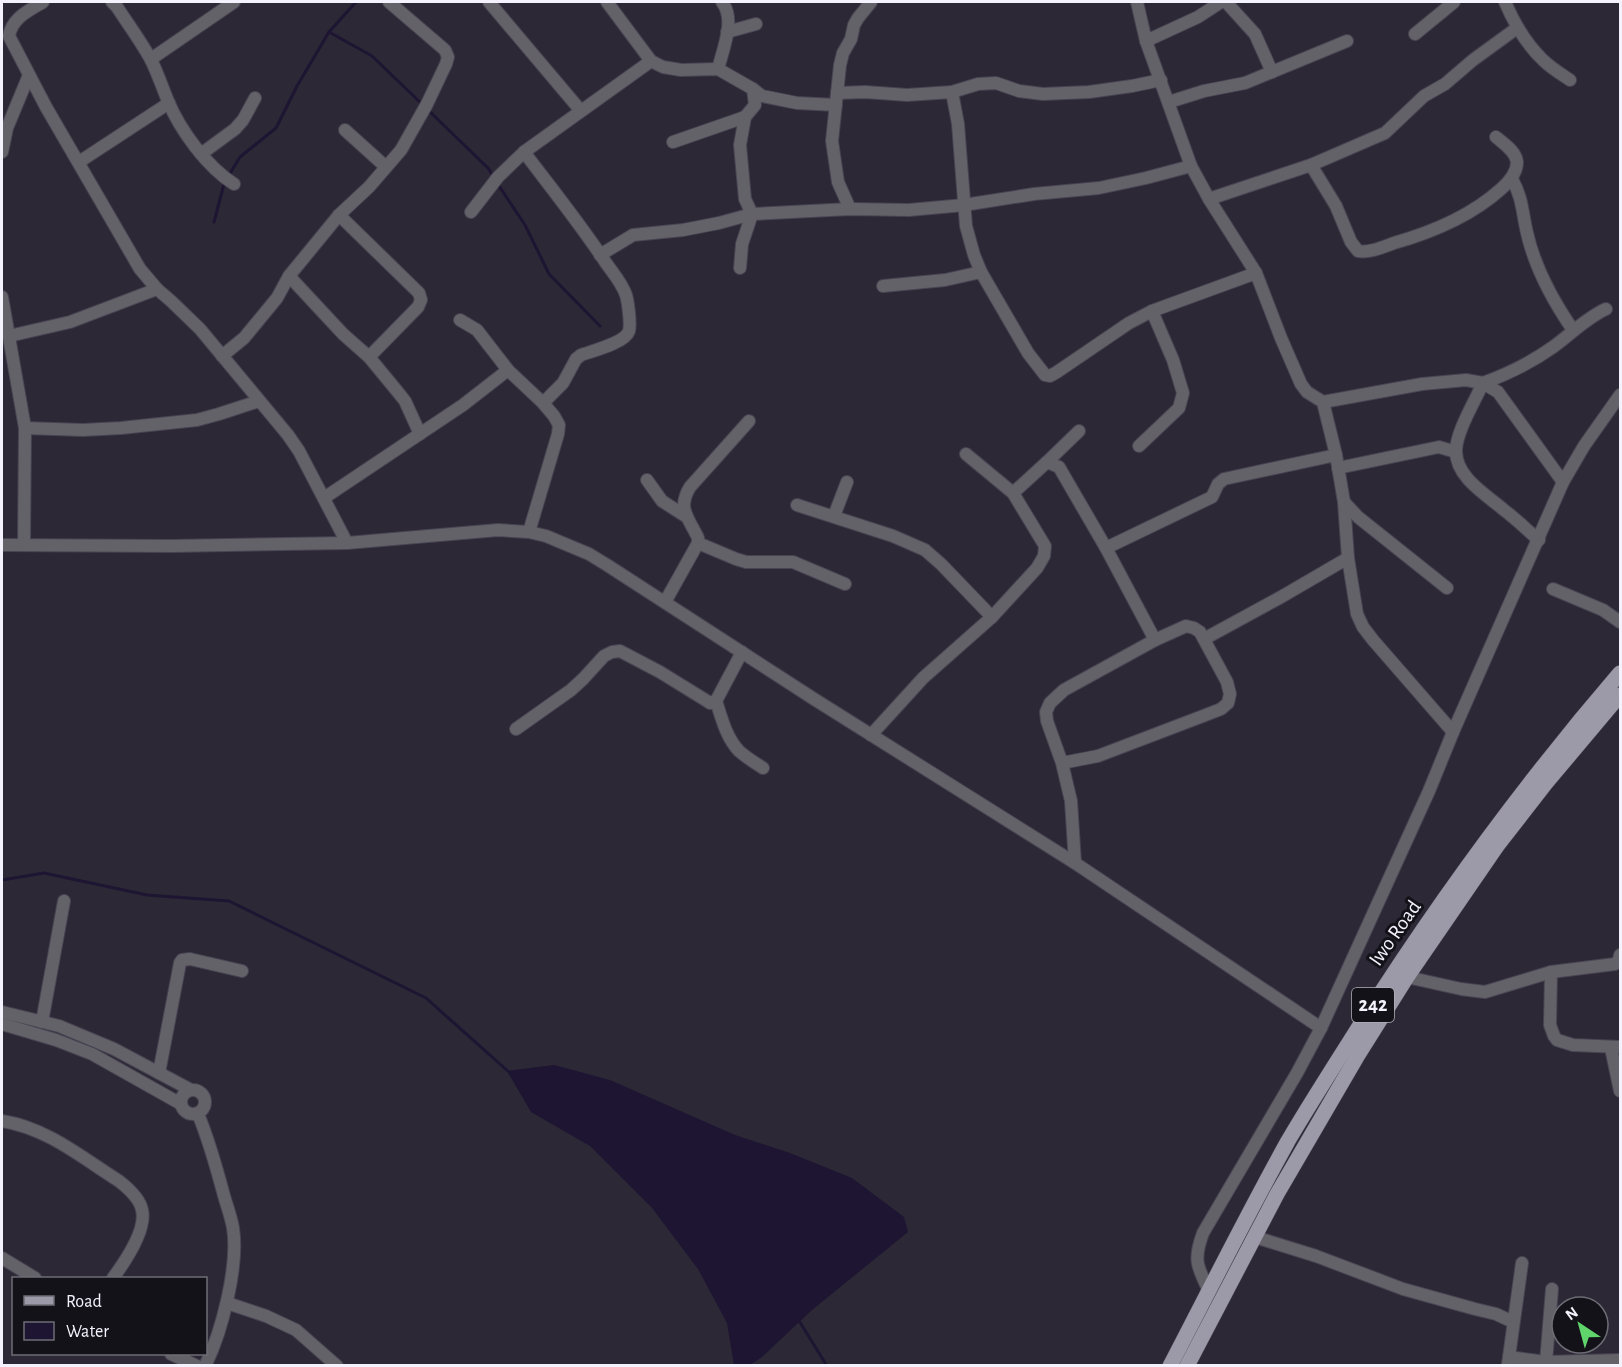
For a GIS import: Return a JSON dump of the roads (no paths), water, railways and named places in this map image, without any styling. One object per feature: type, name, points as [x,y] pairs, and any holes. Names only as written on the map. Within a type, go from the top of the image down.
[{"type":"main road","name":"Iwo Road","points":[[1170,1365],[1289,1140],[1382,989],[1492,833],[1620,673]]},
{"type":"main road","name":"Iwo Road","points":[[1187,1365],[1305,1145],[1407,977],[1497,846],[1620,695]]},
{"type":"street","points":[[43,2],[18,17],[10,28],[9,36],[29,75],[140,269],[157,290],[200,329],[288,435],[299,451],[347,543]]},
{"type":"street","points":[[112,2],[151,59],[169,104],[188,135],[201,154],[224,178],[234,184]]},
{"type":"street","points":[[151,59],[234,2]]},
{"type":"street","points":[[222,356],[244,338],[277,298],[289,276],[339,215],[369,187],[401,150],[446,64],[448,57],[445,50],[389,2]]},
{"type":"street","points":[[489,2],[581,111]]},
{"type":"street","points":[[607,2],[651,61],[663,68],[718,69],[757,97],[797,103],[837,99],[865,92],[907,95],[952,92],[978,84],[996,83],[1019,91],[1043,94],[1089,92],[1161,80]]},
{"type":"street","points":[[718,69],[728,32],[728,14],[722,2]]},
{"type":"street","points":[[850,209],[838,183],[832,141],[843,53],[851,39],[854,25],[871,2]]},
{"type":"street","points":[[1137,2],[1146,41],[1191,166],[1256,273],[1301,384],[1314,397],[1323,402],[1422,384],[1467,381],[1484,383],[1498,392],[1563,483]]},
{"type":"street","points":[[1146,41],[1198,17],[1221,2]]},
{"type":"street","points":[[1226,2],[1255,34],[1272,72]]},
{"type":"street","points":[[1415,34],[1454,2]]},
{"type":"street","points":[[1505,2],[1517,28],[1543,60],[1570,80]]},
{"type":"street","points":[[728,32],[756,24]]},
{"type":"street","points":[[1209,199],[1311,165],[1385,133],[1424,96],[1445,84],[1517,28]]},
{"type":"street","points":[[1168,102],[1245,82],[1347,41]]},
{"type":"street","points":[[471,212],[494,182],[524,152],[651,61]]},
{"type":"street","points":[[2,152],[7,128],[29,75]]},
{"type":"street","points":[[952,92],[958,124],[963,205],[974,255],[981,272],[1028,353],[1045,375],[1072,362],[1129,322],[1152,311],[1256,273]]},
{"type":"street","points":[[740,268],[742,244],[752,214],[745,199],[740,145],[745,117],[757,97]]},
{"type":"street","points":[[201,154],[235,129],[243,120],[255,98]]},
{"type":"street","points":[[79,162],[169,104]]},
{"type":"street","points":[[673,142],[745,117]]},
{"type":"street","points":[[345,130],[386,167]]},
{"type":"street","points":[[1311,165],[1336,206],[1350,242],[1355,249],[1367,252],[1450,224],[1485,203],[1512,179],[1516,162],[1513,152],[1496,137]]},
{"type":"street","points":[[524,152],[626,294],[629,321],[629,331],[618,342],[580,355],[563,383],[543,403]]},
{"type":"street","points":[[600,255],[633,235],[683,230],[752,214],[850,209],[909,210],[963,205],[1034,194],[1099,188],[1191,166]]},
{"type":"street","points":[[1512,179],[1521,199],[1527,234],[1540,272],[1558,308],[1573,330]]},
{"type":"street","points":[[339,215],[419,293],[421,300],[418,307],[369,357]]},
{"type":"street","points":[[883,286],[945,280],[981,272]]},
{"type":"street","points":[[289,276],[343,334],[369,357],[405,401],[420,434]]},
{"type":"street","points":[[9,336],[70,322],[157,290]]},
{"type":"street","points":[[2,297],[25,428],[24,545]]},
{"type":"street","points":[[1539,540],[1466,477],[1459,465],[1456,452],[1460,433],[1484,383],[1539,357],[1573,330],[1606,309]]},
{"type":"street","points":[[1139,446],[1179,408],[1183,393],[1173,360],[1152,311]]},
{"type":"street","points":[[460,321],[477,330],[508,370],[543,403],[559,425],[529,532]]},
{"type":"street","points":[[324,498],[462,405],[508,370]]},
{"type":"street","points":[[1209,1291],[1196,1258],[1203,1233],[1321,1028],[1419,813],[1563,483],[1584,446],[1620,395]]},
{"type":"street","points":[[25,428],[83,430],[197,420],[259,401]]},
{"type":"street","points":[[1323,402],[1344,502],[1348,558],[1357,614],[1373,640],[1453,732]]},
{"type":"street","points":[[664,602],[698,543],[698,538],[683,507],[684,497],[690,487],[749,421]]},
{"type":"street","points":[[1013,493],[1079,431]]},
{"type":"street","points":[[1106,548],[1212,497],[1218,484],[1224,479],[1439,447],[1456,452]]},
{"type":"street","points":[[871,735],[923,678],[992,617],[1037,568],[1044,556],[1045,546],[1013,493],[966,454]]},
{"type":"street","points":[[1047,462],[1059,467],[1065,476],[1155,640]]},
{"type":"street","points":[[646,480],[663,501],[688,518]]},
{"type":"street","points":[[834,516],[847,482]]},
{"type":"street","points":[[1344,502],[1358,517],[1447,588]]},
{"type":"street","points":[[797,505],[893,536],[925,550],[992,617]]},
{"type":"street","points":[[2,545],[171,546],[347,543],[498,530],[529,532],[546,536],[589,555],[664,602],[1075,863],[1321,1028]]},
{"type":"street","points":[[698,543],[746,562],[793,562],[845,584]]},
{"type":"street","points":[[1204,639],[1348,558]]},
{"type":"street","points":[[1552,589],[1603,610],[1620,622]]},
{"type":"street","points":[[1062,763],[1098,756],[1221,709],[1228,703],[1230,694],[1227,682],[1200,632],[1186,626],[1155,640],[1064,690],[1050,703],[1046,712],[1047,721],[1062,763],[1071,801],[1075,863]]},
{"type":"street","points":[[516,729],[571,690],[604,656],[612,652],[620,651],[660,672],[710,703],[716,701],[742,652]]},
{"type":"street","points":[[716,701],[731,742],[740,752],[763,768]]},
{"type":"street","points":[[42,1022],[63,901]]},
{"type":"street","points":[[1407,977],[1461,990],[1485,992],[1551,972],[1612,964],[1617,962],[1620,955]]},
{"type":"street","points":[[159,1073],[182,960],[190,959],[243,971]]},
{"type":"street","points":[[1551,972],[1550,1025],[1554,1036],[1557,1040],[1573,1045],[1616,1047],[1620,1091]]},
{"type":"street","points":[[2,1012],[59,1026],[114,1049],[191,1090]]},
{"type":"street","points":[[2,1024],[56,1040],[92,1054],[181,1104]]},
{"type":"street","points":[[191,1090],[198,1090],[204,1095],[206,1102],[202,1111],[191,1115],[185,1112],[181,1099],[184,1093],[191,1090]]},
{"type":"street","points":[[198,1114],[209,1140],[233,1228],[234,1253],[227,1303],[205,1365]]},
{"type":"street","points":[[2,1121],[18,1124],[54,1138],[119,1181],[142,1207],[143,1220],[134,1245],[114,1277]]},
{"type":"street","points":[[1255,1237],[1316,1256],[1403,1288],[1475,1310],[1496,1314],[1513,1322]]},
{"type":"street","points":[[2,1258],[33,1277]]},
{"type":"street","points":[[1522,1263],[1509,1361],[1620,1360]]},
{"type":"street","points":[[1546,1362],[1552,1289]]},
{"type":"street","points":[[227,1303],[266,1316],[296,1330],[337,1365]]},
{"type":"street","points":[[175,1355],[197,1365]]},
{"type":"water","points":[[554,1065],[610,1080],[735,1135],[790,1153],[852,1178],[904,1217],[908,1232],[812,1310],[762,1357],[750,1365],[734,1365],[727,1323],[698,1269],[652,1208],[590,1146],[531,1112],[507,1071]]},
{"type":"waterway","points":[[229,175],[240,157],[276,128],[297,86],[329,32],[356,2]]},
{"type":"waterway","points":[[329,32],[372,56],[423,105]]},
{"type":"waterway","points":[[427,109],[488,168],[494,177]]},
{"type":"waterway","points":[[214,222],[225,180]]},
{"type":"waterway","points":[[497,183],[525,225],[549,274],[600,326]]},
{"type":"waterway","points":[[2,880],[44,873],[147,895],[229,901],[426,998],[510,1073]]},
{"type":"waterway","points":[[798,1319],[827,1366]]}]
